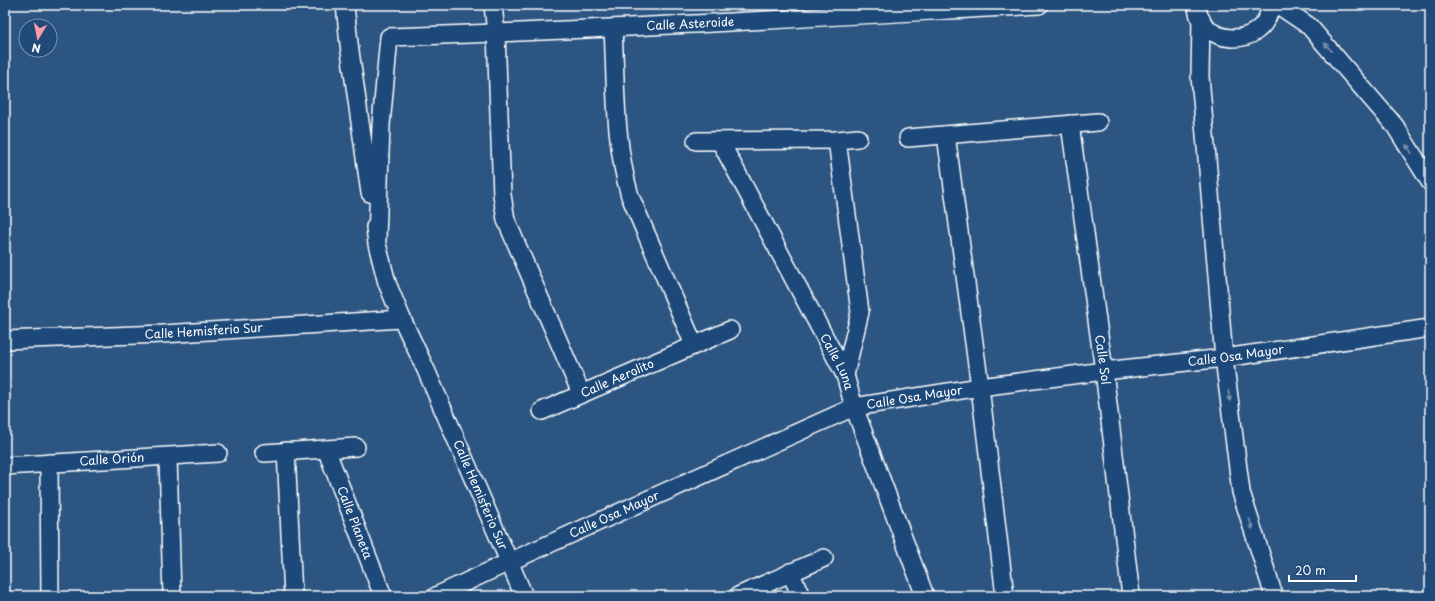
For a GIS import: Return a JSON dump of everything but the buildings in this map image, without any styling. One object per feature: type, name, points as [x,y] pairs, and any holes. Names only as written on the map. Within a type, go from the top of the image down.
[{"type":"street","name":"Calle Hemisferio Sur","points":[[345,5],[349,44],[377,239],[387,283],[524,596]]},
{"type":"street","name":"Calle Aerolito","points":[[493,5],[496,33],[502,195],[506,220],[581,393],[730,330]]},
{"type":"street","name":"Calle Asteroide","points":[[377,239],[381,125],[389,37],[613,28],[1039,5]]},
{"type":"street","points":[[1199,12],[1208,28],[1216,34],[1227,38],[1237,39],[1248,36],[1258,30],[1265,22],[1270,12],[1270,5]]},
{"type":"street","points":[[1278,5],[1309,26],[1394,126],[1430,182]]},
{"type":"street","points":[[1199,12],[1200,76],[1224,358],[1241,492],[1274,596]]},
{"type":"street","points":[[613,28],[619,144],[626,181],[630,196],[694,345]]},
{"type":"street","points":[[908,138],[1098,122]]},
{"type":"street","name":"Calle Sol","points":[[1070,124],[1104,371],[1131,596]]},
{"type":"street","points":[[946,135],[980,387],[1005,596]]},
{"type":"street","points":[[696,141],[837,140],[858,138]]},
{"type":"street","points":[[837,140],[860,312],[844,375]]},
{"type":"street","name":"Calle Luna","points":[[720,141],[844,375],[854,407],[926,596]]},
{"type":"street","name":"Calle Hemisferio Sur","points":[[5,340],[163,334],[402,319]]},
{"type":"street","name":"Calle Osa Mayor","points":[[436,596],[854,407],[980,387],[1104,371],[1224,358],[1430,328]]},
{"type":"street","points":[[542,411],[581,393]]},
{"type":"street","points":[[264,453],[356,447]]},
{"type":"street","name":"Calle Planeta","points":[[326,449],[383,596]]},
{"type":"street","points":[[286,451],[293,596]]},
{"type":"street","name":"Calle Orión","points":[[5,466],[218,454]]},
{"type":"street","points":[[168,457],[172,596]]},
{"type":"street","points":[[49,463],[50,596]]},
{"type":"street","points":[[738,596],[824,558]]},
{"type":"street","points":[[790,572],[801,596]]}]
